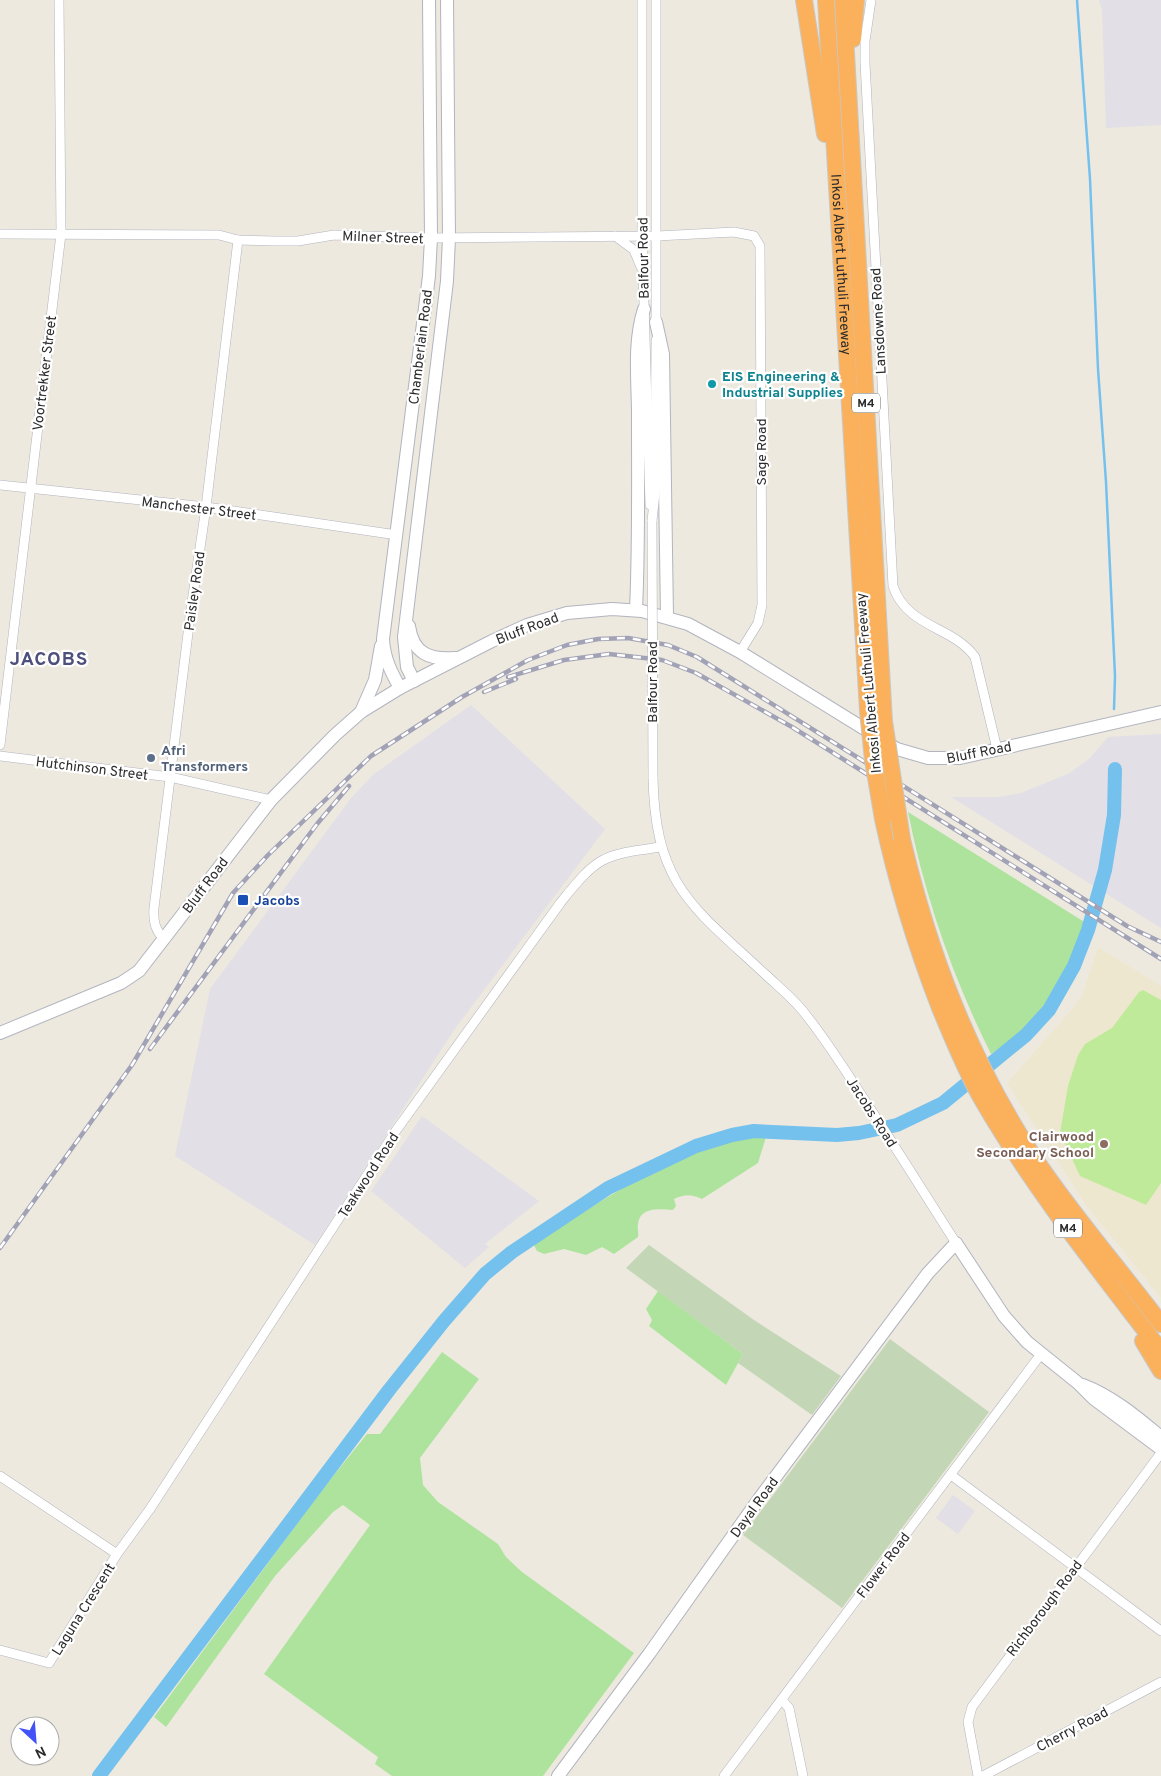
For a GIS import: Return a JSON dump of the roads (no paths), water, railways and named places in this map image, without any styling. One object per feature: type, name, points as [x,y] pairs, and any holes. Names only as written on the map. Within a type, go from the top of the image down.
[{"type":"highway","points":[[804,0],[840,224]]},
{"type":"highway","name":"Inkosi Albert Luthuli Freeway","points":[[826,0],[868,711],[873,760],[893,868],[924,966],[1021,1164],[1161,1351]]},
{"type":"highway","name":"Inkosi Albert Luthuli Freeway","points":[[843,0],[884,721],[902,840],[925,928],[973,1065]]},
{"type":"highway","points":[[848,86],[856,0]]},
{"type":"highway","name":"Inkosi Albert Luthuli Freeway","points":[[989,1096],[1070,1207],[1158,1319]]},
{"type":"highway","points":[[1107,1280],[1161,1371]]},
{"type":"street","name":"Voortrekker Street","points":[[0,745],[61,234],[59,0]]},
{"type":"street","name":"Chamberlain Road","points":[[400,688],[389,669],[384,653],[383,638],[423,327],[431,238],[429,0]]},
{"type":"street","name":"Chamberlain Road","points":[[414,681],[407,666],[404,650],[443,327],[450,238],[448,0]]},
{"type":"street","name":"Balfour Road","points":[[642,0],[642,236],[648,494],[652,518]]},
{"type":"street","name":"Balfour Road","points":[[656,0],[657,236],[654,492],[652,518],[653,778],[656,825],[661,847]]},
{"type":"street","name":"Lansdowne Road","points":[[871,0],[865,40],[865,64],[893,586],[903,605],[912,614],[965,646],[975,657],[997,749]]},
{"type":"street","points":[[642,79],[657,79]]},
{"type":"street","name":"Milner Street","points":[[0,234],[219,235],[238,240],[298,241],[334,235],[450,238],[657,236],[734,232],[754,236],[760,246]]},
{"type":"street","points":[[615,236],[634,250],[644,279]]},
{"type":"street","name":"Paisley Road","points":[[164,939],[158,932],[154,920],[170,777],[206,507],[238,240]]},
{"type":"street","name":"Sage Road","points":[[740,652],[758,622],[762,605],[760,246]]},
{"type":"street","points":[[636,610],[638,575],[637,363],[639,322],[644,309]]},
{"type":"street","points":[[656,322],[663,354],[667,616]]},
{"type":"street","name":"Manchester Street","points":[[0,485],[31,490],[206,507],[397,535]]},
{"type":"street","name":"Bluff Road","points":[[0,1033],[132,977],[139,971],[271,800],[334,735],[361,712],[400,688],[527,625],[567,612],[612,609],[636,610],[667,616],[706,631],[897,749],[913,755],[943,759],[997,749],[1157,713]]},
{"type":"street","points":[[407,616],[413,641],[420,650],[430,657],[439,659],[460,658]]},
{"type":"street","points":[[361,712],[375,680],[383,638]]},
{"type":"street","name":"Hutchinson Street","points":[[0,756],[170,777],[271,800]]},
{"type":"street","name":"Jacobs Road","points":[[661,847],[669,869],[692,905],[802,1010],[833,1051],[1004,1316],[1041,1354],[1078,1383],[1094,1399],[1161,1449]]},
{"type":"street","name":"Teakwood Road","points":[[117,1554],[150,1508],[395,1132],[561,902],[584,873],[598,862],[617,853],[661,847]]},
{"type":"street","name":"Dayal Road","points":[[558,1776],[649,1654],[759,1499],[928,1273],[956,1242]]},
{"type":"street","name":"Flower Road","points":[[724,1776],[1041,1354]]},
{"type":"street","name":"Jacobs Road","points":[[1078,1383],[1098,1391],[1141,1420],[1161,1437]]},
{"type":"street","name":"Richborough Road","points":[[978,1776],[968,1722],[972,1706],[1161,1453]]},
{"type":"street","points":[[951,1475],[1161,1631]]},
{"type":"street","name":"Laguna Crescent","points":[[0,1476],[117,1554],[49,1663],[0,1650]]},
{"type":"street","name":"Cherry Road","points":[[983,1776],[1161,1682]]},
{"type":"street","points":[[782,1700],[789,1708],[803,1776]]},
{"type":"waterway","points":[[1077,0],[1090,179],[1098,369],[1106,482],[1115,676],[1114,709]]},
{"type":"waterway","points":[[99,1776],[389,1390],[444,1321],[485,1274],[512,1252],[608,1188],[696,1146],[732,1135],[754,1131],[837,1135],[859,1133],[897,1125],[943,1103],[1026,1035],[1049,1010],[1074,966],[1088,930],[1105,870],[1114,815],[1115,769]]},
{"type":"railway","points":[[0,1248],[132,1065],[233,893],[268,855],[371,756],[462,697],[528,660],[567,645],[598,639],[628,638],[668,645],[697,657],[1127,926],[1161,942]]},
{"type":"railway","points":[[508,677],[564,660],[609,654],[662,660],[696,673],[792,727],[1161,959]]},
{"type":"railway","points":[[484,692],[516,679]]},
{"type":"railway","points":[[150,1049],[317,824],[349,786]]},
{"type":"place","name":"EIS Engineering & Industrial Supplies","points":[[712,384]]},
{"type":"place","name":"Afri Transformers","points":[[151,758]]},
{"type":"place","name":"Jacobs","points":[[243,900]]},
{"type":"place","name":"Clairwood Secondary School","points":[[1104,1144]]},
{"type":"district","name":"JACOBS","points":[[49,658]]}]
